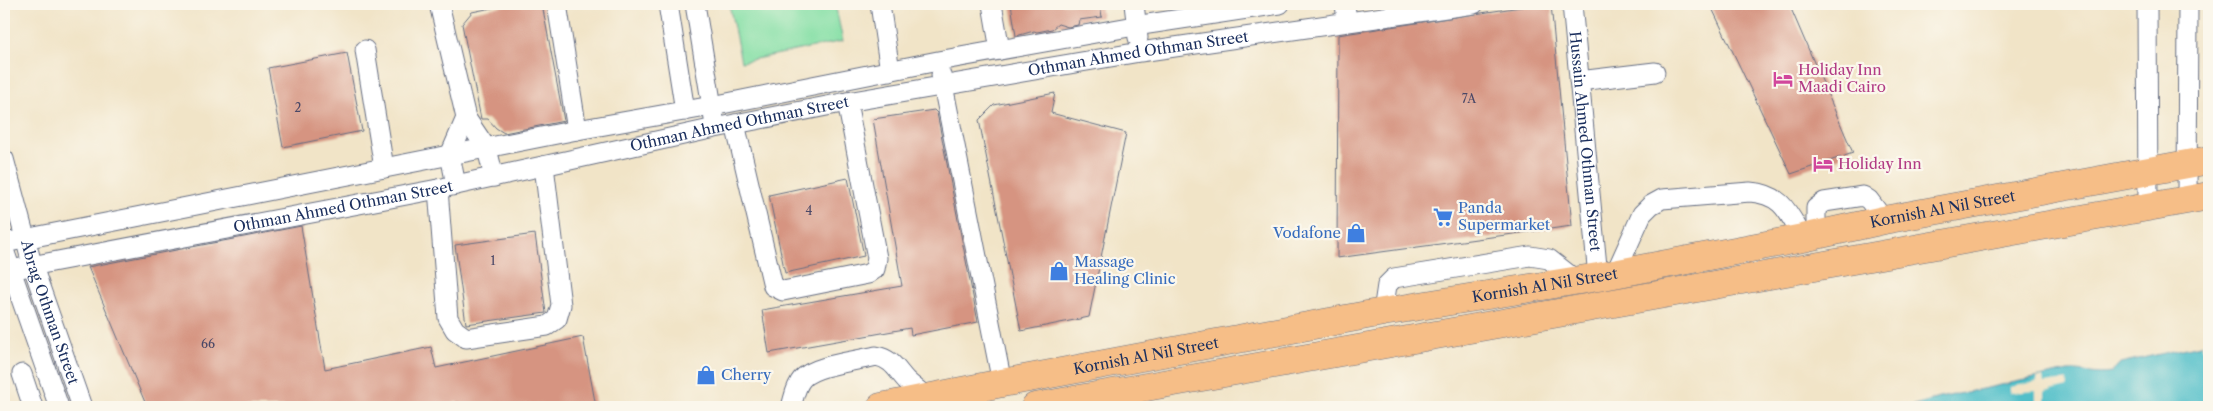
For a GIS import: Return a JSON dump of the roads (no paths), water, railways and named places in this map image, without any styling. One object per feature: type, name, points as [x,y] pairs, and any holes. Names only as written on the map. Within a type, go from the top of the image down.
[{"type":"highway","name":"Kornish Al Nil Street","points":[[881,407],[1383,312],[1597,277],[1884,220],[2198,162]]},
{"type":"highway","name":"Kornish Al Nil Street","points":[[1035,407],[2198,197]]},
{"type":"street","points":[[439,4],[466,118],[487,148],[494,177]]},
{"type":"street","points":[[557,4],[577,130]]},
{"type":"street","points":[[668,4],[685,111]]},
{"type":"street","points":[[695,4],[716,128]]},
{"type":"street","points":[[880,4],[890,71]]},
{"type":"street","points":[[992,4],[1000,50]]},
{"type":"street","points":[[1134,4],[1140,52]]},
{"type":"street","name":"Othman Ahmed Othman Street","points":[[4,243],[938,61],[1136,26],[1280,4]]},
{"type":"street","name":"Othman Ahmed Othman Street","points":[[10,270],[32,264],[447,187],[716,128],[847,102],[1140,52],[1346,13],[1474,4]]},
{"type":"street","name":"Hussain Ahmed Othman Street","points":[[1572,4],[1597,277]]},
{"type":"street","points":[[2147,4],[2146,171],[2148,206]]},
{"type":"street","points":[[2188,4],[2198,162],[2198,197]]},
{"type":"street","points":[[365,50],[384,168]]},
{"type":"street","points":[[938,61],[1002,383]]},
{"type":"street","points":[[1579,81],[1655,72]]},
{"type":"street","points":[[735,124],[773,286],[783,290],[868,274],[875,269],[877,258],[847,102]]},
{"type":"street","points":[[466,118],[450,156],[447,187],[448,318],[455,330],[466,338],[547,326],[556,319],[561,305],[544,166]]},
{"type":"street","name":"Abrag Othman Street","points":[[4,159],[32,264],[82,407]]},
{"type":"street","points":[[1597,277],[1642,214],[1651,205],[1662,199],[1762,192],[1774,197],[1784,205],[1809,236]]},
{"type":"street","name":"Abrag Othman Street","points":[[4,250],[59,407]]},
{"type":"street","points":[[791,407],[796,388],[802,378],[811,371],[876,356],[892,362],[905,379],[928,398]]},
{"type":"street","points":[[22,374],[33,407]]},
{"type":"water","points":[[2209,343],[2209,407],[1907,407],[1939,398],[2068,371],[2099,374],[2111,373],[2120,363]]},
{"type":"place","name":"Holiday Inn Maadi Cairo","points":[[1783,79]]},
{"type":"place","name":"Holiday Inn","points":[[1823,164]]},
{"type":"place","name":"Panda Supermarket","points":[[1443,217]]},
{"type":"place","name":"Vodafone","points":[[1356,233]]},
{"type":"place","name":"Massage Healing Clinic","points":[[1059,271]]},
{"type":"place","name":"Cherry","points":[[706,375]]}]
